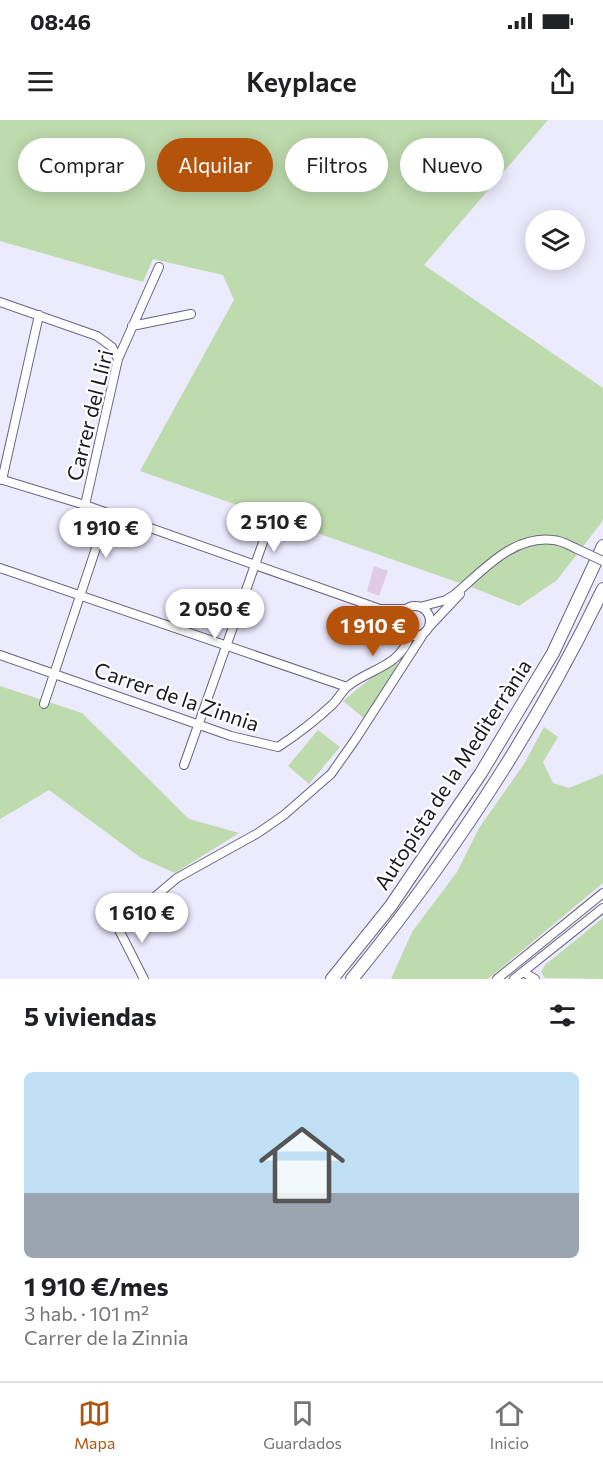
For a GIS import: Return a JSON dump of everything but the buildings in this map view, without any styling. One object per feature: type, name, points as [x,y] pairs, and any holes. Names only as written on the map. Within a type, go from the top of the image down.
[{"type":"highway","name":"Autopista de la Mediterrània","points":[[332,979],[390,907],[482,773],[553,653],[603,546]]},
{"type":"highway","name":"Autopista de la Mediterrània","points":[[352,979],[402,918],[498,779],[570,657],[603,589]]},
{"type":"street","name":"Carrer del Lliri","points":[[85,505],[118,358],[159,267]]},
{"type":"street","points":[[0,302],[97,336],[112,347],[118,358]]},
{"type":"street","points":[[132,326],[191,314]]},
{"type":"street","points":[[39,315],[1,480],[85,505],[107,515],[380,609],[400,623],[410,635],[417,636],[426,630],[430,617],[420,607]]},
{"type":"street","points":[[44,704],[107,515]]},
{"type":"street","points":[[184,765],[267,531]]},
{"type":"street","points":[[380,609],[420,607],[446,600],[511,548],[527,542],[554,540],[603,561]]},
{"type":"street","points":[[0,568],[347,687]]},
{"type":"street","points":[[144,979],[118,928],[177,878],[258,833],[284,815],[331,774],[426,630],[474,578]]},
{"type":"street","points":[[400,623],[405,609]]},
{"type":"street","name":"Carrer de la Zinnia","points":[[0,656],[231,736],[278,747],[305,729],[335,702],[347,687],[402,653],[410,635]]},
{"type":"street","points":[[497,979],[603,893]]},
{"type":"street","points":[[514,979],[603,908]]},
{"type":"street","points":[[523,972],[536,979]]},
{"type":"green space","points":[[0,120],[548,120],[504,171],[504,138],[400,138],[400,192],[486,192],[424,265],[603,388],[603,519],[557,580],[519,606],[474,588],[140,471],[234,300],[223,275],[153,259],[143,282],[0,241]]},
{"type":"green space","points":[[394,659],[401,670],[365,719],[343,701]]},
{"type":"green space","points":[[0,686],[82,713],[189,819],[239,833],[175,873],[141,858],[49,790],[0,819]]},
{"type":"green space","points":[[544,727],[558,737],[543,762],[553,783],[569,788],[603,774],[603,883],[488,979],[391,979],[412,932],[457,872],[479,828],[524,764]]},
{"type":"green space","points":[[318,730],[340,747],[309,784],[288,766]]},
{"type":"green space","points":[[603,918],[603,979],[545,978],[541,972],[545,965]]}]
